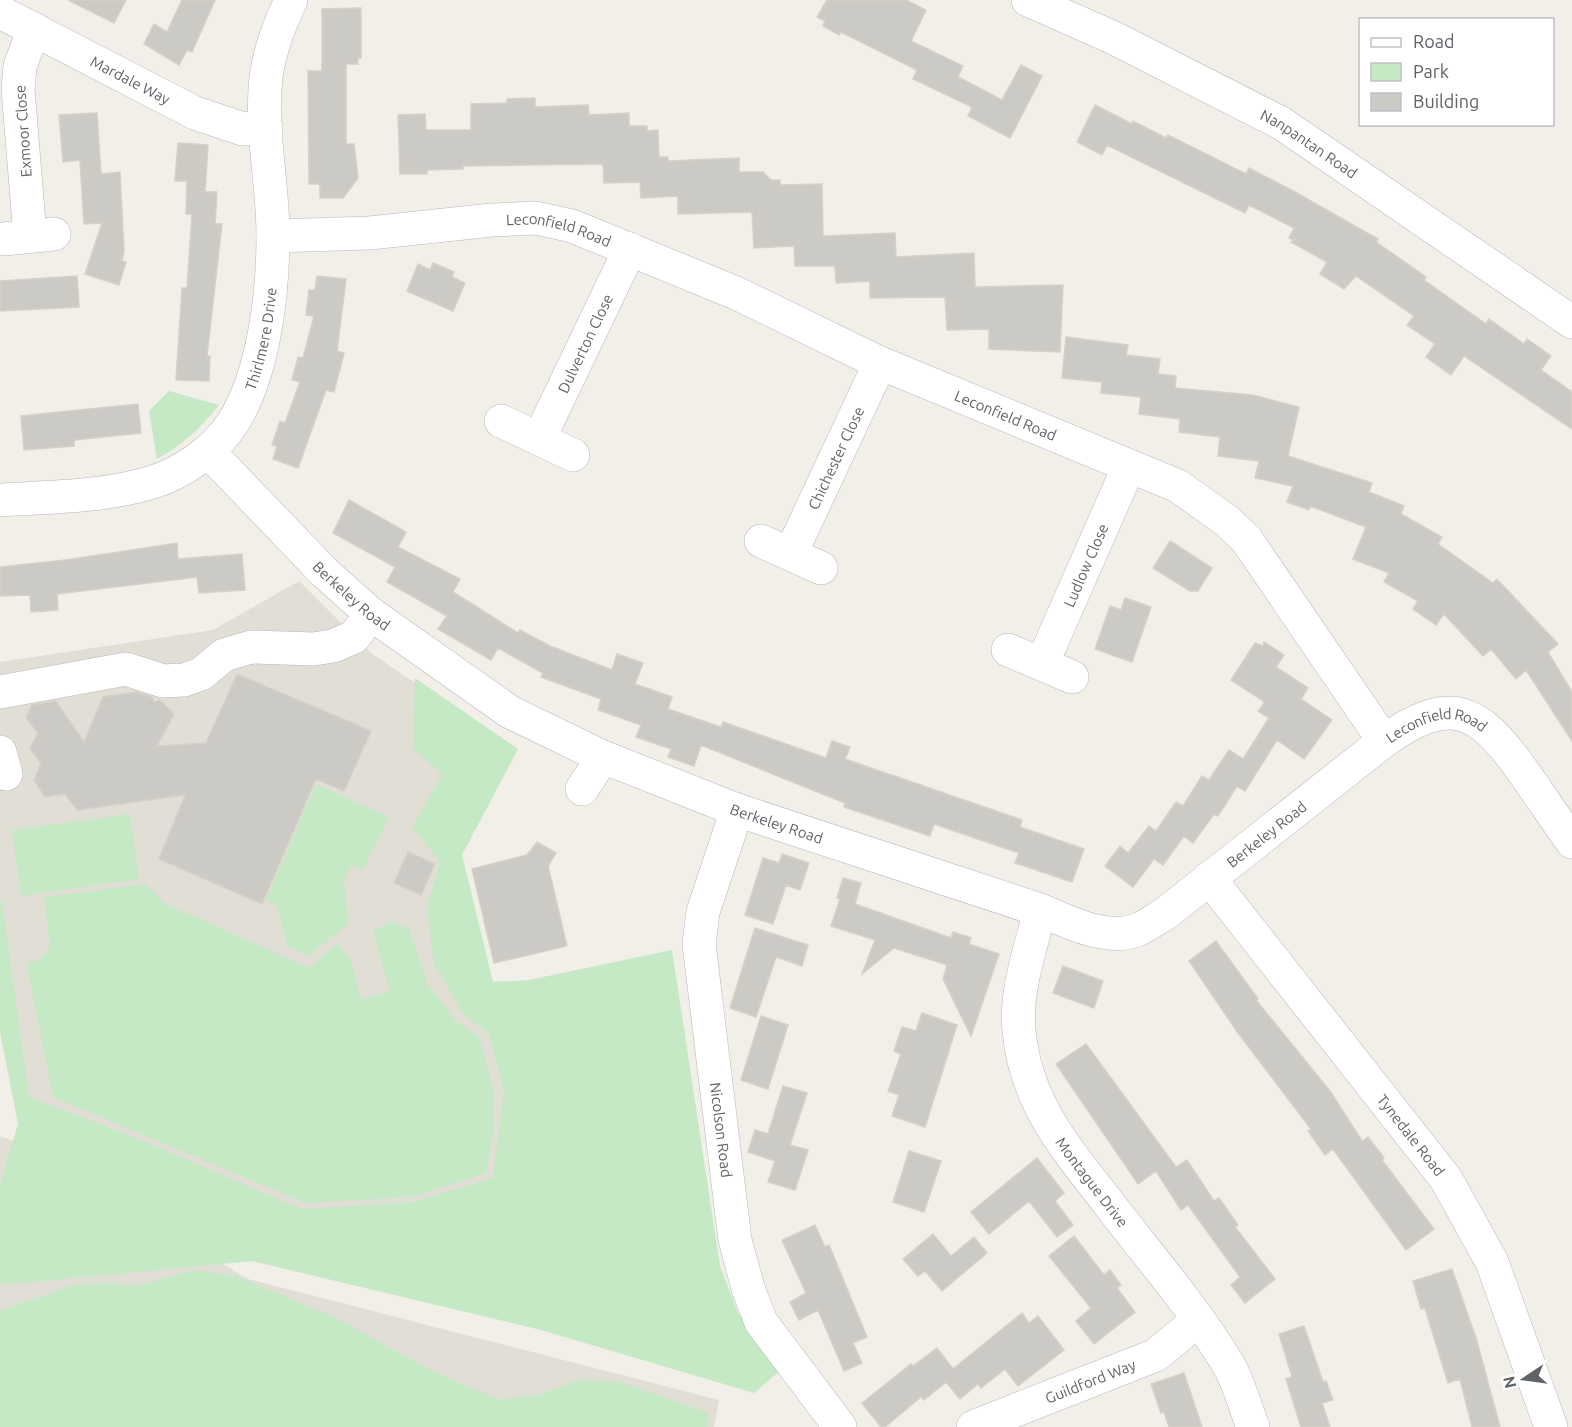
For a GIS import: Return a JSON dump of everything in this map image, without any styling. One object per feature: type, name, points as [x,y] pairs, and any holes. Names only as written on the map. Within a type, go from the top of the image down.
[{"type":"street","name":"Thirlmere Drive","points":[[0,500],[128,488],[173,474],[208,451],[231,424],[256,365],[268,308],[273,236],[266,127],[266,79],[272,43],[291,0]]},
{"type":"street","name":"Nanpantan Road","points":[[1028,0],[1114,39],[1281,123],[1572,322]]},
{"type":"street","name":"Mardale Way","points":[[0,12],[195,113],[243,129],[266,127]]},
{"type":"street","name":"Exmoor Close","points":[[29,236],[18,89],[20,66],[34,29]]},
{"type":"street","name":"Leconfield Road","points":[[273,236],[370,233],[492,220],[536,218],[572,226],[736,292],[880,363],[1178,486],[1220,515],[1246,539],[1384,741],[1411,722],[1434,715],[1456,714],[1478,720],[1500,739],[1572,842]]},
{"type":"street","name":"Dulverton Close","points":[[540,437],[630,249]]},
{"type":"street","name":"Chichester Close","points":[[821,568],[776,547],[880,363]]},
{"type":"street","points":[[501,421],[540,437],[573,455]]},
{"type":"street","name":"Berkeley Road","points":[[208,451],[323,571],[371,614],[510,712],[603,757],[737,810],[1040,910],[1077,925],[1110,933],[1135,931],[1166,913],[1384,741]]},
{"type":"street","name":"Ludlow Close","points":[[1042,664],[1129,466]]},
{"type":"street","points":[[0,692],[126,669],[163,681],[184,680],[201,674],[224,655],[251,647],[313,649],[333,646],[354,637],[371,614]]},
{"type":"street","points":[[1008,650],[1072,677]]},
{"type":"street","points":[[582,789],[603,757]]},
{"type":"street","name":"Nicolson Road","points":[[737,810],[703,912],[699,944],[735,1240],[748,1288],[761,1322],[840,1427]]},
{"type":"street","name":"Tynedale Road","points":[[1209,878],[1446,1179],[1492,1262],[1551,1427]]},
{"type":"street","name":"Montague Drive","points":[[1040,910],[1021,987],[1018,1028],[1025,1071],[1035,1098],[1048,1122],[1198,1320],[1229,1366],[1253,1427]]},
{"type":"street","name":"Guildford Way","points":[[973,1427],[1156,1355],[1198,1320]]},
{"type":"shaded area","points":[[299,581],[371,653],[513,749],[451,866],[510,1110],[522,1316],[28,1116],[0,959],[0,662],[213,630]]},
{"type":"shaded area","points":[[0,1136],[13,1141],[248,1279],[719,1400],[714,1427],[0,1427]]},
{"type":"green space","points":[[169,391],[219,405],[191,435],[157,459],[149,411]]},
{"type":"green space","points":[[415,678],[518,749],[462,855],[493,982],[529,980],[672,950],[720,1266],[738,1313],[782,1369],[754,1393],[541,1330],[252,1261],[0,1285],[0,1185],[18,1124],[0,1032],[0,900],[2,901],[29,1097],[134,1137],[302,1209],[414,1202],[493,1178],[504,1090],[489,1034],[462,1012],[434,964],[427,907],[440,862],[412,828],[442,774],[413,748]]},
{"type":"green space","points":[[316,784],[389,817],[363,870],[352,865],[344,880],[348,924],[308,956],[288,946],[276,905],[266,900]]},
{"type":"green space","points":[[130,814],[139,879],[21,896],[12,830]]},
{"type":"green space","points":[[146,884],[164,903],[309,968],[337,943],[351,960],[361,1000],[390,991],[373,931],[392,921],[409,929],[427,983],[454,1019],[479,1037],[494,1091],[493,1136],[486,1173],[412,1197],[305,1203],[53,1097],[26,962],[38,961],[50,947],[44,897]]},
{"type":"green space","points":[[195,1270],[236,1276],[336,1318],[432,1371],[500,1400],[538,1395],[580,1380],[621,1382],[709,1413],[707,1427],[0,1427],[0,1311],[76,1284],[112,1283],[135,1286]]},
{"type":"building","points":[[68,0],[126,0],[114,23]]},
{"type":"building","points":[[182,0],[215,0],[192,52],[187,50],[179,65],[144,44],[154,24],[167,32]]},
{"type":"building","points":[[827,0],[906,0],[926,10],[911,41],[963,66],[958,77],[1002,100],[1021,65],[1042,76],[1010,138],[968,116],[972,107],[913,79],[917,70],[841,32],[839,35],[823,26],[825,21],[817,17]]},
{"type":"building","points":[[361,8],[361,58],[358,57],[358,64],[346,64],[346,144],[354,144],[358,178],[343,198],[320,198],[320,184],[309,184],[308,71],[322,71],[322,9]]},
{"type":"building","points":[[535,98],[535,107],[588,105],[589,115],[629,113],[629,126],[647,126],[647,131],[658,130],[659,157],[668,157],[668,161],[739,158],[739,172],[763,172],[771,180],[780,180],[780,185],[822,184],[823,236],[895,233],[896,257],[974,253],[975,287],[1063,285],[1060,352],[989,349],[989,329],[947,330],[945,297],[870,298],[870,281],[836,283],[835,266],[795,266],[794,246],[754,248],[752,212],[678,214],[678,196],[641,198],[640,182],[604,183],[603,164],[463,166],[463,169],[427,170],[427,174],[400,174],[398,115],[425,114],[426,130],[471,130],[471,104],[507,103],[507,99]]},
{"type":"building","points":[[1095,105],[1166,138],[1168,135],[1246,174],[1249,168],[1295,192],[1378,239],[1376,242],[1426,277],[1424,280],[1486,324],[1489,319],[1524,344],[1527,339],[1551,356],[1541,370],[1572,392],[1572,429],[1464,356],[1451,375],[1426,357],[1435,344],[1407,325],[1414,316],[1356,276],[1344,289],[1320,274],[1327,262],[1291,242],[1293,240],[1289,238],[1294,228],[1249,205],[1245,213],[1107,145],[1102,155],[1077,142]]},
{"type":"building","points":[[97,113],[101,174],[120,172],[124,251],[122,261],[126,262],[119,285],[85,274],[102,223],[84,224],[80,160],[63,162],[59,115]]},
{"type":"building","points":[[178,143],[208,145],[205,192],[217,192],[215,224],[222,224],[207,356],[210,356],[209,381],[176,380],[182,288],[187,288],[192,214],[186,214],[187,181],[175,181]]},
{"type":"building","points":[[433,263],[454,272],[452,277],[465,283],[453,311],[407,291],[418,264],[430,270]]},
{"type":"building","points":[[77,276],[79,307],[0,311],[0,281]]},
{"type":"building","points":[[317,276],[346,279],[337,351],[344,353],[334,392],[326,390],[298,468],[273,459],[277,446],[272,445],[280,421],[285,423],[300,382],[292,380],[298,357],[303,358],[314,316],[306,315],[309,290],[315,290]]},
{"type":"building","points":[[1066,337],[1128,345],[1126,355],[1160,359],[1158,374],[1176,376],[1175,388],[1252,395],[1299,407],[1288,456],[1372,483],[1369,492],[1404,506],[1401,514],[1442,537],[1438,544],[1493,583],[1497,579],[1558,644],[1548,652],[1572,692],[1572,741],[1526,670],[1516,679],[1491,649],[1483,656],[1444,614],[1436,625],[1413,609],[1418,601],[1384,582],[1389,573],[1353,559],[1366,527],[1310,506],[1309,510],[1287,502],[1293,486],[1255,478],[1259,461],[1218,456],[1220,437],[1179,432],[1180,419],[1139,414],[1141,397],[1101,393],[1102,382],[1062,378]]},
{"type":"building","points":[[138,404],[141,433],[74,440],[74,446],[24,450],[21,416]]},
{"type":"building","points":[[349,500],[406,532],[398,547],[460,579],[453,592],[518,633],[520,630],[550,646],[612,670],[617,654],[643,663],[635,684],[672,697],[668,709],[721,727],[723,722],[826,758],[832,741],[850,747],[845,759],[1022,820],[1020,827],[1084,849],[1072,882],[1015,863],[1019,853],[934,824],[930,836],[844,807],[845,803],[701,745],[694,766],[668,757],[671,749],[636,737],[641,725],[598,710],[601,699],[541,677],[543,673],[498,648],[491,660],[438,629],[447,616],[387,582],[395,567],[333,533]]},
{"type":"building","points":[[1170,541],[1212,568],[1198,591],[1190,591],[1153,568]]},
{"type":"building","points":[[177,543],[178,559],[242,554],[245,590],[199,593],[197,577],[57,594],[58,610],[31,612],[30,595],[0,596],[0,567],[66,560]]},
{"type":"building","points":[[1125,598],[1151,607],[1132,662],[1095,649],[1110,606],[1121,610]]},
{"type":"building","points":[[1264,642],[1284,655],[1276,667],[1308,688],[1301,699],[1332,720],[1304,759],[1277,740],[1245,791],[1237,786],[1218,816],[1214,814],[1193,843],[1184,836],[1163,865],[1154,859],[1133,887],[1105,866],[1120,846],[1128,853],[1149,826],[1156,831],[1176,802],[1183,806],[1202,776],[1209,780],[1229,750],[1243,759],[1269,718],[1258,711],[1265,702],[1231,680],[1255,643],[1263,646]]},
{"type":"building","points":[[237,674],[371,731],[344,791],[316,779],[262,904],[159,859],[185,795],[77,810],[65,794],[45,797],[34,780],[41,763],[30,749],[38,733],[26,718],[32,705],[56,701],[84,742],[103,697],[136,692],[152,697],[154,702],[160,700],[174,714],[157,746],[206,743]]},
{"type":"building","points":[[537,842],[556,853],[548,866],[567,946],[494,963],[472,869],[527,855]]},
{"type":"building","points":[[408,852],[435,864],[421,895],[394,883]]},
{"type":"building","points":[[782,854],[809,863],[800,890],[786,885],[773,924],[745,915],[763,858],[779,863]]},
{"type":"building","points":[[843,878],[861,883],[855,904],[951,938],[953,932],[971,938],[969,944],[999,954],[971,1036],[943,979],[947,965],[894,948],[862,974],[875,940],[831,926],[840,899],[837,898]]},
{"type":"building","points":[[755,928],[808,945],[802,966],[776,957],[756,1017],[730,1008]]},
{"type":"building","points":[[1216,941],[1258,999],[1256,1000],[1330,1091],[1362,1141],[1368,1137],[1384,1158],[1382,1160],[1434,1229],[1406,1250],[1333,1149],[1325,1155],[1308,1131],[1311,1129],[1238,1033],[1189,961]]},
{"type":"building","points":[[1063,966],[1103,981],[1094,1008],[1053,993]]},
{"type":"building","points":[[922,1013],[957,1025],[925,1127],[892,1116],[899,1095],[888,1091],[901,1054],[894,1051],[902,1027],[916,1031]]},
{"type":"building","points":[[761,1016],[788,1025],[768,1089],[741,1080]]},
{"type":"building","points":[[1086,1044],[1176,1167],[1187,1160],[1214,1201],[1219,1198],[1238,1225],[1235,1227],[1275,1279],[1245,1303],[1231,1285],[1240,1277],[1188,1205],[1181,1210],[1156,1171],[1138,1184],[1056,1064]]},
{"type":"building","points":[[783,1086],[807,1093],[790,1145],[808,1150],[795,1190],[768,1182],[775,1161],[748,1152],[755,1130],[768,1134]]},
{"type":"building","points":[[909,1151],[941,1161],[924,1212],[893,1202]]},
{"type":"building","points":[[1037,1158],[1064,1193],[1055,1201],[1073,1225],[1057,1237],[1029,1201],[989,1234],[971,1212]]},
{"type":"building","points":[[815,1225],[825,1247],[829,1245],[867,1337],[853,1343],[862,1363],[844,1371],[818,1310],[799,1320],[790,1302],[806,1293],[782,1240]]},
{"type":"building","points":[[933,1234],[951,1256],[974,1237],[987,1253],[942,1291],[925,1271],[918,1276],[903,1259]]},
{"type":"building","points":[[1074,1236],[1104,1275],[1110,1270],[1121,1285],[1117,1288],[1135,1312],[1094,1344],[1076,1321],[1091,1308],[1049,1256]]},
{"type":"building","points":[[1452,1269],[1477,1341],[1500,1427],[1472,1427],[1460,1379],[1448,1383],[1425,1308],[1421,1309],[1413,1281]]},
{"type":"building","points":[[1022,1313],[1029,1323],[1038,1316],[1064,1350],[1018,1386],[1005,1369],[981,1388],[978,1384],[960,1399],[946,1382],[924,1400],[921,1397],[885,1427],[881,1427],[862,1403],[911,1364],[913,1366],[937,1348],[953,1369]]},
{"type":"building","points":[[1304,1326],[1323,1382],[1326,1381],[1333,1400],[1322,1403],[1330,1427],[1301,1427],[1286,1379],[1292,1377],[1279,1334]]},
{"type":"building","points":[[1184,1373],[1202,1427],[1169,1427],[1164,1412],[1161,1413],[1151,1384]]}]
